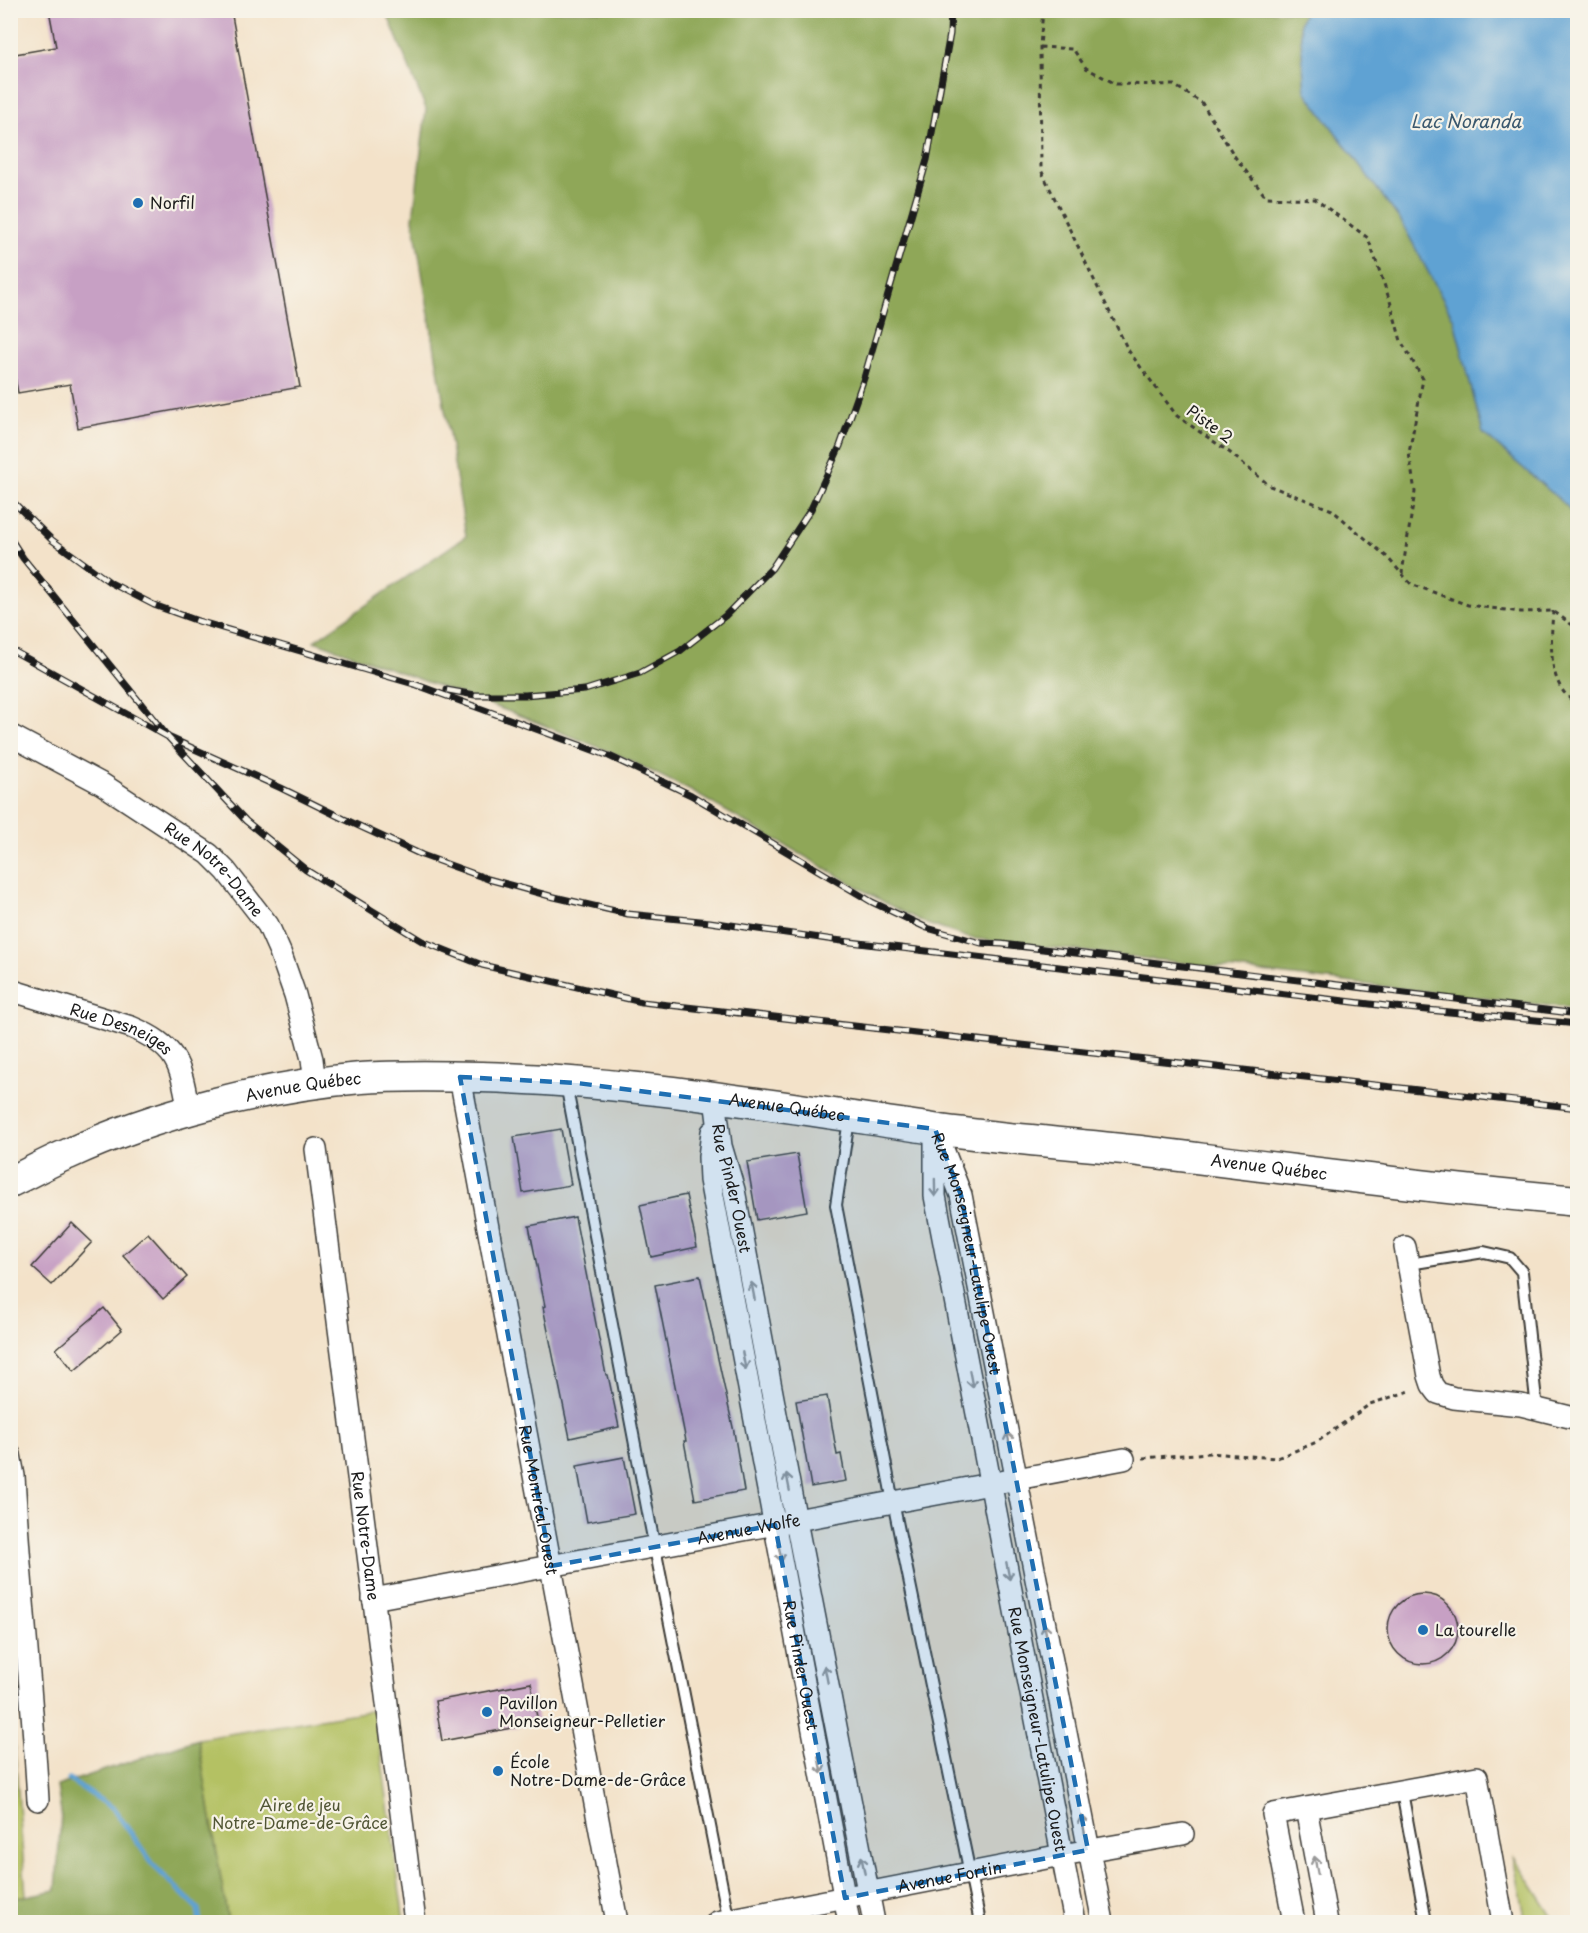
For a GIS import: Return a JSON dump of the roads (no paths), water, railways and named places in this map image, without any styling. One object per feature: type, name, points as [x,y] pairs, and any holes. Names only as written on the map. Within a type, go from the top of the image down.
[{"type":"main road","name":"Avenue Québec","points":[[10,1182],[114,1135],[189,1111],[279,1089],[361,1078],[460,1077],[565,1081],[715,1098],[935,1129],[1300,1170],[1438,1188],[1578,1201]]},
{"type":"street","name":"Rue Notre-Dame","points":[[10,735],[102,784],[209,854],[226,871],[268,925],[280,952],[298,1004],[312,1059],[315,1084]]},
{"type":"street","name":"Rue Desneiges","points":[[10,990],[131,1027],[150,1035],[165,1046],[180,1067],[189,1111]]},
{"type":"street","name":"Rue Montréal Ouest","points":[[460,1077],[617,1923]]},
{"type":"street","name":"Rue Pinder Ouest","points":[[715,1098],[719,1139],[734,1190],[874,1923]]},
{"type":"street","name":"Rue Pinder Ouest","points":[[715,1098],[709,1157],[710,1180],[849,1923]]},
{"type":"street","name":"Rue Monseigneur-Latulipe Ouest","points":[[935,1129],[961,1195],[1103,1923]]},
{"type":"street","name":"Rue Monseigneur-Latulipe Ouest","points":[[935,1129],[935,1196],[1075,1923]]},
{"type":"street","name":"Rue Notre-Dame","points":[[316,1149],[415,1923]]},
{"type":"street","points":[[1407,1255],[1431,1385],[1438,1392],[1454,1398],[1521,1405],[1578,1419]]},
{"type":"street","points":[[10,1455],[14,1476],[38,1800]]},
{"type":"street","name":"Avenue Wolfe","points":[[373,1599],[1124,1459]]},
{"type":"street","points":[[1294,1923],[1273,1814],[1477,1777],[1503,1923]]},
{"type":"street","points":[[1306,1808],[1327,1923]]},
{"type":"street","name":"Avenue Fortin","points":[[725,1922],[1088,1850],[1183,1834]]},
{"type":"lane","points":[[565,1081],[725,1922]]},
{"type":"lane","points":[[850,1116],[836,1205],[892,1502],[980,1923]]},
{"type":"lane","points":[[1407,1255],[1484,1252],[1510,1258],[1522,1272],[1537,1409]]},
{"type":"lane","points":[[1402,1791],[1426,1923]]},
{"type":"water","name":"Lac Noranda","points":[[1305,10],[1577,11],[1577,524],[1567,506],[1483,433],[1454,320],[1401,221],[1305,91],[1300,23]]},
{"type":"waterway","points":[[69,1780],[113,1808],[155,1867],[198,1909],[200,1922]]},
{"type":"railway","points":[[447,690],[475,695],[525,695],[585,690],[640,673],[680,651],[725,616],[772,568],[811,509],[840,446],[864,378],[927,160],[950,34],[951,10]]},
{"type":"railway","points":[[10,499],[52,540],[111,583],[154,605],[198,621],[417,685],[609,756],[691,795],[872,902],[927,928],[981,943],[1578,1014]]},
{"type":"railway","points":[[10,538],[23,558],[168,737],[246,821],[306,870],[422,941],[482,965],[642,1002],[1578,1108]]},
{"type":"railway","points":[[10,649],[168,737],[422,855],[488,879],[550,896],[628,914],[710,922],[834,940],[1395,1007],[1578,1024]]},
{"type":"place","name":"Norfil","points":[[138,203]]},
{"type":"place","name":"La tourelle","points":[[1423,1630]]},
{"type":"place","name":"Pavillon Monseigneur-Pelletier","points":[[487,1712]]},
{"type":"place","name":"École Notre-Dame-de-Grâce","points":[[498,1771]]},
{"type":"park label","name":"Aire de jeu Notre-Dame-de-Grâce","points":[[300,1814]]}]
